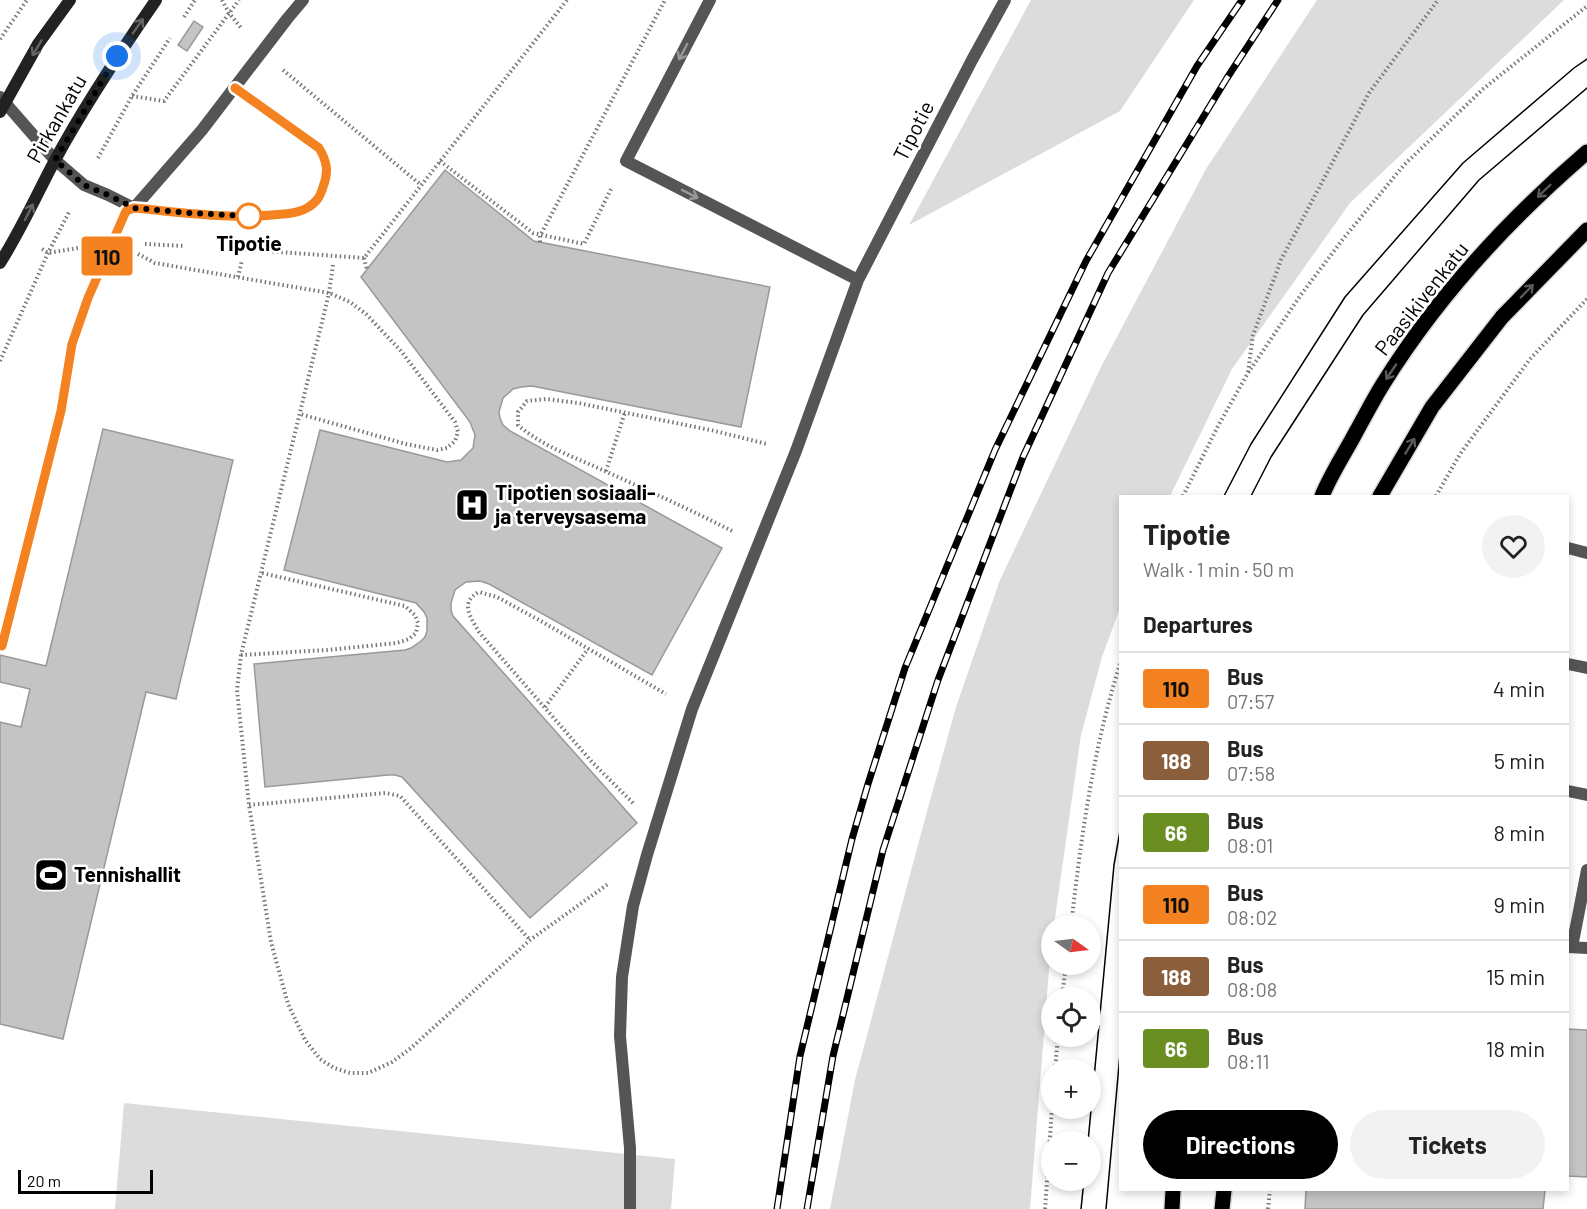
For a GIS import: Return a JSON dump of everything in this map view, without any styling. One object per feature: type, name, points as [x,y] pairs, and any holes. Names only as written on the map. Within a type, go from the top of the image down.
[{"type":"main road","points":[[2,104],[38,44],[70,0]]},
{"type":"main road","name":"Pirkankatu","points":[[0,263],[55,160],[117,56],[156,0]]},
{"type":"main road","name":"Paasikivenkatu","points":[[1323,495],[1383,385],[1420,330],[1511,222],[1587,152]]},
{"type":"main road","points":[[1381,495],[1432,407],[1502,317],[1587,230]]},
{"type":"main road","points":[[1172,1209],[1173,1191]]},
{"type":"main road","points":[[1222,1209],[1224,1191]]},
{"type":"lane","points":[[2,646],[61,411],[72,344],[88,298],[126,211],[134,208],[202,130],[303,0]]},
{"type":"lane","points":[[710,0],[626,161],[858,280]]},
{"type":"lane","name":"Tipotie","points":[[630,1209],[630,1148],[620,1036],[622,977],[633,906],[692,709],[796,451],[858,280],[1005,0]]},
{"type":"lane","points":[[2,104],[55,160],[84,185],[134,208],[243,216],[291,214],[306,209],[319,199],[327,176],[324,156],[319,148],[235,88]]},
{"type":"lane","points":[[1569,548],[1587,553]]},
{"type":"lane","points":[[1569,664],[1587,668]]},
{"type":"lane","points":[[1569,791],[1587,795]]},
{"type":"lane","points":[[1587,870],[1570,947],[1587,948]]},
{"type":"path","points":[[0,39],[27,0]]},
{"type":"path","points":[[182,19],[195,0]]},
{"type":"path","points":[[132,96],[164,101],[239,0]]},
{"type":"path","points":[[364,258],[567,0]]},
{"type":"path","points":[[540,242],[540,236],[665,0]]},
{"type":"path","points":[[1248,373],[1253,335],[1281,260],[1369,93],[1438,0]]},
{"type":"path","points":[[1184,495],[1248,373],[1300,296],[1404,165],[1483,88],[1587,6]]},
{"type":"path","points":[[0,361],[48,253],[84,185],[132,96],[176,29]]},
{"type":"path","points":[[262,52],[421,185]]},
{"type":"path","points":[[440,161],[533,233],[584,244],[626,161]]},
{"type":"path","points":[[113,242],[193,247]]},
{"type":"path","points":[[216,248],[364,258]]},
{"type":"path","points":[[364,258],[367,270]]},
{"type":"path","points":[[238,277],[242,260]]},
{"type":"path","points":[[155,263],[329,293],[350,302],[366,314],[401,351],[455,422],[458,432],[455,441],[447,448],[437,450],[406,444],[300,414]]},
{"type":"path","points":[[333,265],[329,293],[242,655],[237,690],[249,806],[271,942],[288,1004],[305,1040],[320,1059],[334,1068],[350,1073],[368,1073],[392,1062],[411,1048],[530,940],[647,855]]},
{"type":"path","points":[[1437,495],[1460,454],[1530,360],[1587,298]]},
{"type":"path","points":[[759,544],[529,435],[518,425],[518,412],[527,401],[546,399],[578,403],[715,431],[796,451]]},
{"type":"path","points":[[606,471],[625,412]]},
{"type":"path","points":[[242,655],[397,643],[409,639],[416,633],[418,623],[415,615],[405,606],[262,573]]},
{"type":"path","points":[[656,826],[592,762],[479,632],[468,612],[468,602],[479,592],[497,597],[692,709]]},
{"type":"path","points":[[545,708],[588,648]]},
{"type":"path","points":[[1072,915],[1080,848],[1095,765],[1119,667]]},
{"type":"path","points":[[249,806],[386,793],[400,796],[530,940]]},
{"type":"path","points":[[1045,1209],[1051,1119]]},
{"type":"path","points":[[1268,1209],[1270,1191]]},
{"type":"shaded area","points":[[1031,0],[1194,0],[1120,111],[909,225]]},
{"type":"shaded area","points":[[1317,0],[1564,0],[1350,203],[1232,369],[1170,495],[1119,495],[1119,611],[1102,657],[1081,735],[1055,915],[1041,915],[1041,975],[1049,975],[1048,987],[1041,987],[1041,1047],[1043,1047],[1030,1209],[830,1209],[855,1080],[956,707],[1000,580],[1102,365],[1206,169]]},
{"type":"shaded area","points":[[124,1103],[675,1159],[671,1209],[115,1209]]},
{"type":"building","points":[[194,21],[203,27],[187,51],[178,45]]},
{"type":"building","name":"Tipotien sosiaali- ja terveysasema","points":[[445,170],[534,241],[770,287],[741,427],[532,386],[513,389],[503,398],[499,412],[500,418],[503,425],[510,431],[722,548],[652,675],[489,584],[480,581],[466,582],[455,590],[451,603],[453,616],[637,823],[530,918],[402,777],[388,775],[265,787],[254,664],[405,650],[421,641],[427,631],[427,618],[416,603],[284,570],[320,430],[447,462],[461,460],[473,448],[475,435],[470,422],[361,277]]},
{"type":"building","name":"Tennishallit","points":[[103,429],[233,460],[176,699],[146,692],[63,1039],[0,1024],[0,722],[21,727],[30,689],[0,682],[0,655],[46,666]]},
{"type":"building","points":[[1569,1029],[1587,1030],[1587,1177],[1569,1176]]},
{"type":"building","points":[[1306,1191],[1545,1191],[1543,1209],[1305,1209]]},
{"type":"tram line","points":[[1225,495],[1251,444],[1345,297],[1463,163],[1587,59]]},
{"type":"tram line","points":[[1252,495],[1271,457],[1363,315],[1479,180],[1587,88]]},
{"type":"tram line","points":[[1089,1131],[1114,865],[1119,837]]},
{"type":"tram line","points":[[1106,1209],[1119,1065]]},
{"type":"tram line","points":[[1081,1209],[1083,1191]]},
{"type":"railway","points":[[777,1209],[800,1056],[852,839],[905,668],[995,450],[1086,261],[1197,66],[1242,0]]},
{"type":"railway","points":[[807,1209],[833,1056],[883,850],[938,680],[1023,457],[1108,273],[1227,78],[1278,0]]},
{"type":"bus line","name":"110","points":[[2,646],[61,411],[72,344],[88,298],[126,211],[134,208],[243,216],[291,214],[306,209],[319,199],[327,176],[324,156],[319,148],[235,88]]},
{"type":"place","name":"Tipotie","points":[[249,216]]},
{"type":"place","name":"Tipotien sosiaali- ja terveysasema","points":[[472,505]]},
{"type":"place","name":"Tennishallit","points":[[51,875]]},
{"type":"route","points":[[117,56],[55,160],[84,185],[134,208],[249,216]]}]
